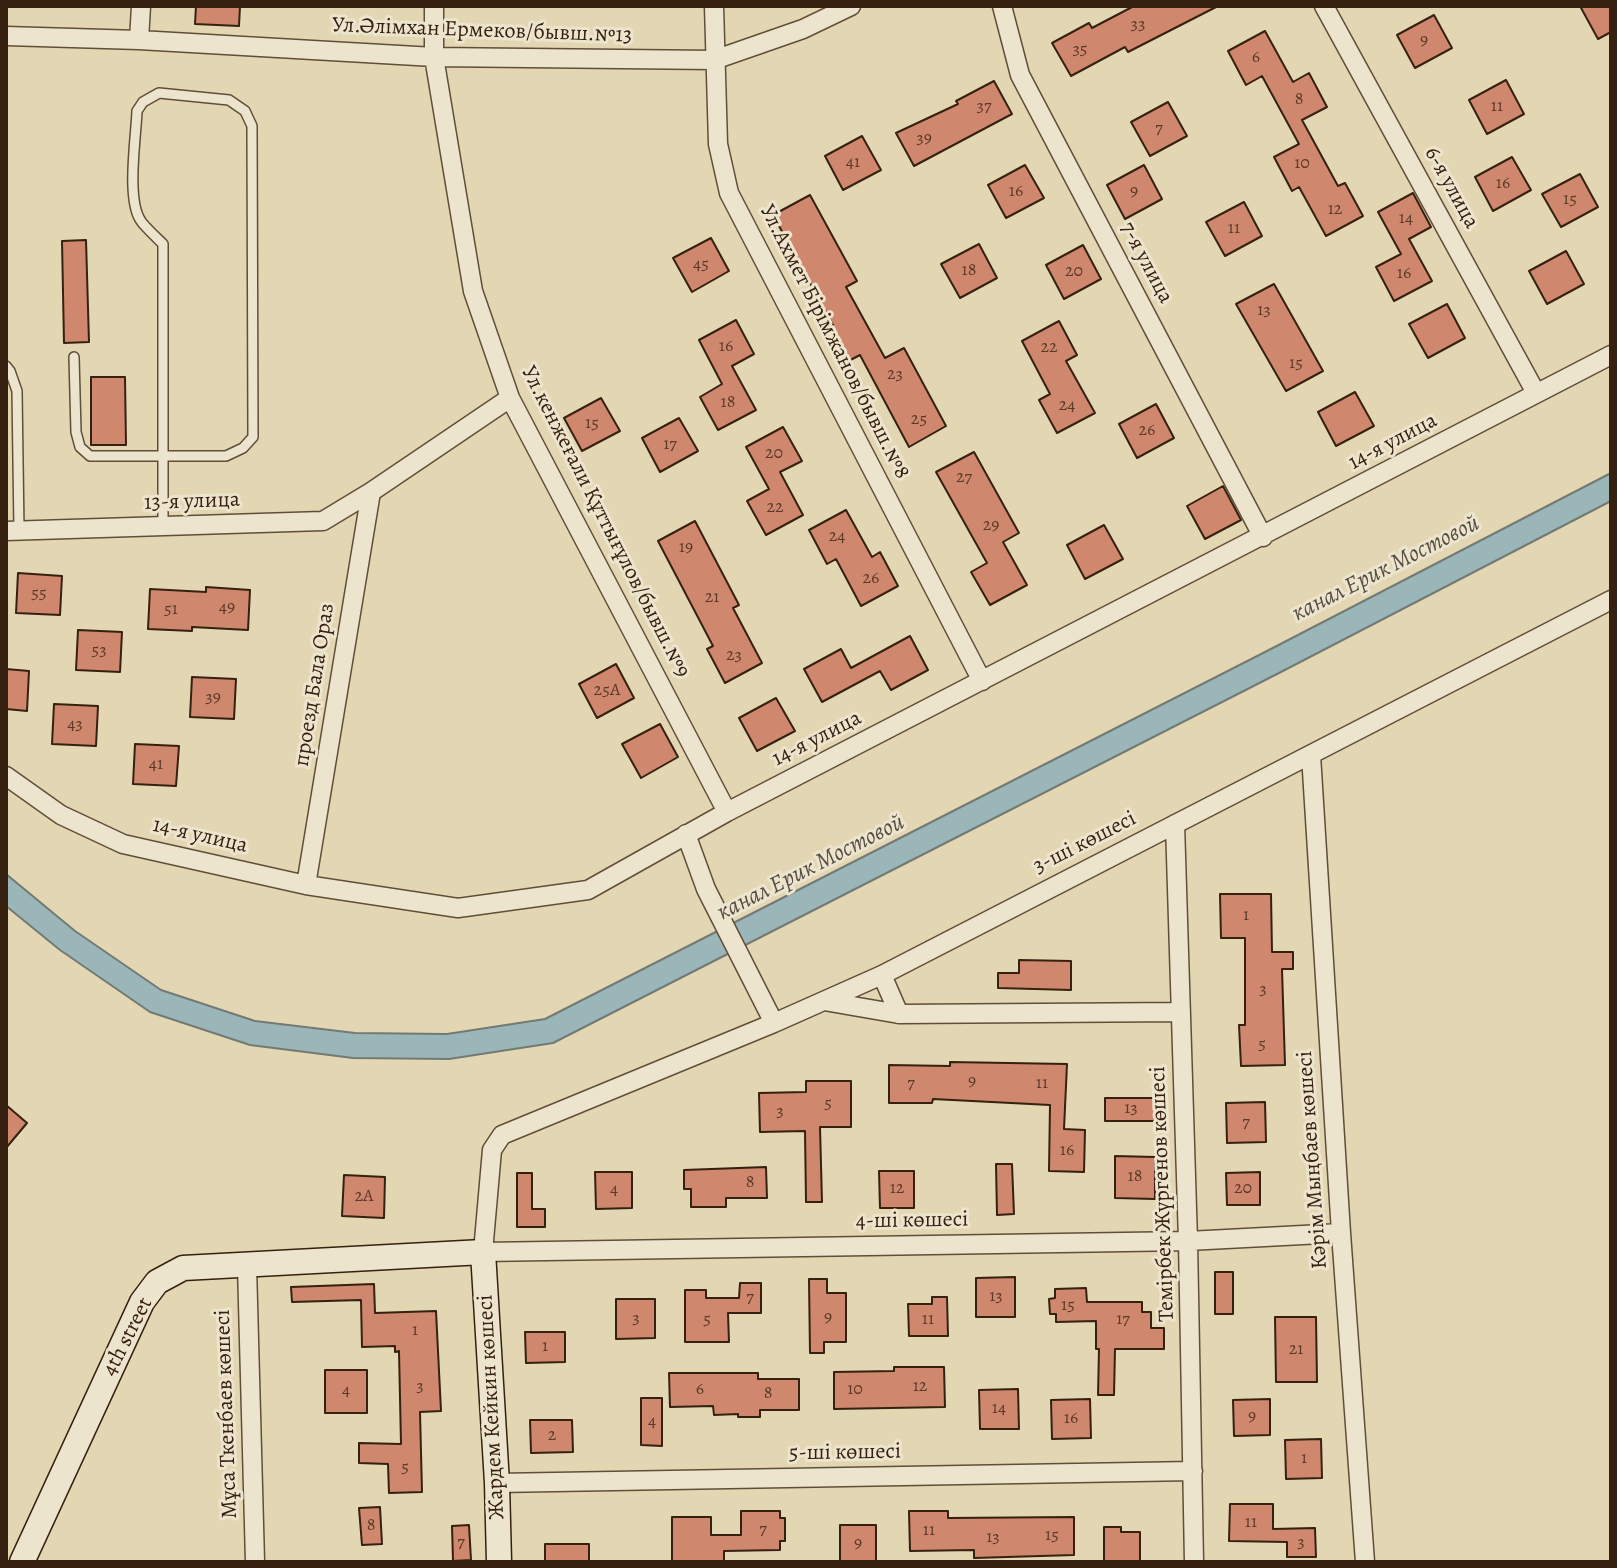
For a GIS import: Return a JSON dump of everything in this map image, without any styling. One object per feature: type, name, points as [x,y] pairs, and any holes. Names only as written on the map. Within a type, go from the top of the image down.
[{"type":"street","points":[[139,40],[141,6]]},
{"type":"street","name":"Ул.кенжеғали Құттығұлов/бывш.№9","points":[[434,6],[434,57],[473,291],[510,398],[727,812]]},
{"type":"street","name":"Ул.Ахмет Бірімжанов/бывш.№8","points":[[714,6],[718,144],[729,193],[982,681]]},
{"type":"street","name":"Ул.Әлімхан Ермеков/бывш.№13","points":[[6,36],[139,40],[434,57],[714,60],[803,29],[851,6]]},
{"type":"street","name":"6-я улица","points":[[1324,6],[1536,393]]},
{"type":"street","name":"7-я улица","points":[[1004,7],[1020,75],[1263,537]]},
{"type":"street","name":"14-я улица","points":[[6,776],[61,815],[123,844],[306,885],[458,908],[588,890],[727,812],[1611,355]]},
{"type":"street","name":"13-я улица","points":[[12,531],[323,521],[510,398]]},
{"type":"street","name":"проезд Бала Ораз","points":[[306,885],[371,492]]},
{"type":"street","name":"3-ші көшесі","points":[[483,1252],[492,1150],[502,1135],[882,975],[1611,600]]},
{"type":"street","name":"Кәрім Мыңбаев көшесі","points":[[1311,755],[1365,1562]]},
{"type":"street","name":"Темірбек Жүргенов көшесі","points":[[1175,824],[1194,1562]]},
{"type":"street","points":[[686,834],[706,889],[774,1023]]},
{"type":"street","points":[[882,975],[899,1014]]},
{"type":"street","points":[[824,1001],[899,1014],[1181,1012]]},
{"type":"street","name":"4-ші көшесі","points":[[483,1252],[1188,1241],[1341,1233]]},
{"type":"street","name":"4th street","points":[[22,1562],[142,1302],[157,1282],[183,1268],[483,1252]]},
{"type":"street","name":"Жардем Кейкин көшесі","points":[[483,1252],[499,1562]]},
{"type":"street","name":"Мұса Ткенбаев көшесі","points":[[247,1266],[255,1562]]},
{"type":"street","name":"5-ші көшесі","points":[[497,1483],[1193,1471]]},
{"type":"lane","points":[[74,357],[76,432],[80,447],[90,456],[162,454],[226,456],[243,448],[253,437],[252,126],[245,111],[229,100],[159,93],[143,102],[137,111],[134,203],[141,223],[151,229],[163,244],[162,454],[163,527]]},
{"type":"lane","points":[[6,366],[17,391],[12,531]]},
{"type":"water","name":"канал Ерик Мостовой","points":[[1611,473],[1611,501],[553,1043],[449,1059],[353,1058],[250,1045],[150,1012],[60,950],[6,906],[6,874],[75,931],[161,990],[255,1021],[355,1033],[447,1034],[545,1019]]},
{"type":"building","points":[[196,6],[240,6],[239,26],[195,24]]},
{"type":"building","points":[[1134,6],[1218,6],[1128,52],[1125,47],[1071,76],[1052,43],[1089,23],[1092,28]]},
{"type":"building","points":[[1580,6],[1611,6],[1611,32],[1598,39]]},
{"type":"building","points":[[1434,15],[1452,48],[1415,68],[1397,35]]},
{"type":"building","points":[[1265,31],[1293,82],[1309,73],[1327,107],[1302,120],[1338,186],[1345,183],[1363,216],[1326,236],[1299,187],[1292,191],[1274,157],[1299,144],[1262,76],[1246,85],[1228,51]]},
{"type":"building","points":[[1506,80],[1524,114],[1487,134],[1469,100]]},
{"type":"building","points":[[994,81],[1012,114],[914,166],[896,133],[958,104],[956,101]]},
{"type":"building","points":[[1168,102],[1187,136],[1150,156],[1131,122]]},
{"type":"building","points":[[862,136],[881,170],[843,190],[825,156]]},
{"type":"building","points":[[1512,157],[1531,190],[1493,211],[1475,177]]},
{"type":"building","points":[[1025,165],[1044,198],[1006,218],[988,185]]},
{"type":"building","points":[[1144,165],[1162,199],[1125,219],[1107,185]]},
{"type":"building","points":[[1580,174],[1598,207],[1561,227],[1542,194]]},
{"type":"building","points":[[1413,193],[1431,227],[1409,239],[1432,281],[1394,301],[1376,267],[1401,254],[1378,212]]},
{"type":"building","points":[[810,195],[857,281],[846,287],[885,358],[904,348],[946,426],[909,447],[860,355],[841,365],[822,331],[833,325],[773,215]]},
{"type":"building","points":[[1244,202],[1262,236],[1225,256],[1206,222]]},
{"type":"building","points":[[711,238],[729,271],[692,292],[673,258]]},
{"type":"building","points":[[86,240],[89,342],[64,343],[62,241]]},
{"type":"building","points":[[979,244],[997,278],[960,298],[941,264]]},
{"type":"building","points":[[1083,245],[1101,279],[1064,299],[1046,265]]},
{"type":"building","points":[[1566,251],[1584,284],[1547,304],[1529,271]]},
{"type":"building","points":[[1274,284],[1323,371],[1286,391],[1236,304]]},
{"type":"building","points":[[1447,304],[1465,338],[1428,358],[1409,324]]},
{"type":"building","points":[[736,320],[754,354],[732,366],[756,410],[718,430],[700,397],[722,384],[699,340]]},
{"type":"building","points":[[1059,321],[1077,355],[1066,361],[1095,413],[1057,433],[1039,400],[1050,394],[1022,341]]},
{"type":"building","points":[[91,377],[125,377],[126,445],[91,445]]},
{"type":"building","points":[[1355,392],[1374,426],[1336,446],[1318,412]]},
{"type":"building","points":[[601,398],[620,431],[582,451],[564,418]]},
{"type":"building","points":[[1156,404],[1174,438],[1137,458],[1119,424]]},
{"type":"building","points":[[679,418],[698,451],[660,472],[642,438]]},
{"type":"building","points":[[783,427],[802,461],[780,472],[803,515],[766,535],[747,501],[769,489],[746,447]]},
{"type":"building","points":[[974,452],[1019,533],[1003,542],[1027,585],[990,605],[971,572],[987,563],[936,472]]},
{"type":"building","points":[[1223,486],[1241,520],[1205,539],[1187,506]]},
{"type":"building","points":[[846,510],[872,557],[880,552],[898,586],[861,606],[836,559],[827,564],[809,530]]},
{"type":"building","points":[[695,521],[739,605],[733,608],[762,663],[725,683],[707,649],[713,646],[658,541]]},
{"type":"building","points":[[1104,525],[1123,559],[1085,579],[1067,545]]},
{"type":"building","points":[[18,573],[62,576],[60,615],[16,613]]},
{"type":"building","points":[[206,587],[250,590],[248,630],[192,627],[192,631],[148,629],[150,589],[206,592]]},
{"type":"building","points":[[78,630],[122,632],[120,672],[76,670]]},
{"type":"building","points":[[910,636],[928,670],[891,690],[880,671],[822,702],[804,669],[841,649],[851,668]]},
{"type":"building","points":[[616,664],[634,698],[597,718],[579,684]]},
{"type":"building","points":[[6,669],[29,671],[27,711],[6,709]]},
{"type":"building","points":[[192,677],[236,679],[234,719],[190,717]]},
{"type":"building","points":[[776,698],[795,731],[757,751],[739,718]]},
{"type":"building","points":[[54,704],[98,706],[96,746],[52,744]]},
{"type":"building","points":[[660,724],[678,757],[641,778],[622,744]]},
{"type":"building","points":[[135,744],[179,746],[176,786],[133,784]]},
{"type":"building","points":[[1220,894],[1271,894],[1272,952],[1293,952],[1293,969],[1282,969],[1285,1065],[1241,1066],[1239,1025],[1245,1025],[1245,938],[1221,938]]},
{"type":"building","points":[[1019,960],[1071,961],[1071,990],[998,988],[998,973],[1019,973]]},
{"type":"building","points":[[950,1062],[1067,1064],[1064,1129],[1085,1130],[1084,1172],[1049,1171],[1050,1105],[933,1099],[932,1103],[889,1103],[889,1065],[950,1066]]},
{"type":"building","points":[[806,1081],[851,1081],[851,1127],[820,1127],[822,1202],[806,1202],[805,1131],[760,1132],[759,1093],[806,1092]]},
{"type":"building","points":[[1105,1098],[1158,1098],[1157,1121],[1105,1121]]},
{"type":"building","points":[[1265,1102],[1266,1142],[1227,1143],[1226,1103]]},
{"type":"building","points":[[6,1105],[27,1123],[6,1148]]},
{"type":"building","points":[[1115,1156],[1155,1157],[1155,1199],[1115,1198]]},
{"type":"building","points":[[996,1164],[1012,1164],[1014,1214],[997,1215]]},
{"type":"building","points":[[766,1167],[767,1198],[726,1198],[726,1207],[691,1207],[691,1189],[684,1189],[684,1170]]},
{"type":"building","points":[[879,1171],[914,1171],[914,1208],[880,1208]]},
{"type":"building","points":[[595,1172],[632,1172],[632,1208],[596,1209]]},
{"type":"building","points":[[1260,1172],[1260,1205],[1227,1205],[1226,1173]]},
{"type":"building","points":[[517,1173],[532,1173],[532,1209],[545,1209],[545,1227],[517,1227]]},
{"type":"building","points":[[344,1175],[385,1177],[384,1218],[342,1216]]},
{"type":"building","points":[[1215,1272],[1233,1272],[1233,1314],[1215,1314]]},
{"type":"building","points":[[1015,1277],[1015,1317],[976,1317],[976,1278]]},
{"type":"building","points":[[809,1279],[827,1279],[827,1293],[846,1293],[846,1342],[824,1342],[824,1353],[810,1353]]},
{"type":"building","points":[[740,1283],[761,1283],[761,1313],[728,1313],[729,1342],[685,1342],[685,1290],[706,1290],[706,1298],[739,1298]]},
{"type":"building","points":[[374,1284],[375,1313],[436,1311],[441,1411],[420,1412],[422,1492],[389,1493],[388,1464],[359,1463],[359,1443],[401,1444],[399,1351],[395,1352],[395,1346],[362,1347],[361,1300],[292,1302],[291,1287]]},
{"type":"building","points":[[1086,1288],[1087,1302],[1142,1302],[1142,1312],[1151,1312],[1151,1328],[1164,1328],[1164,1349],[1115,1349],[1114,1395],[1098,1395],[1096,1321],[1056,1322],[1056,1314],[1050,1314],[1049,1299],[1055,1298],[1055,1289]]},
{"type":"building","points":[[932,1297],[947,1297],[948,1336],[909,1336],[908,1304],[932,1304]]},
{"type":"building","points":[[616,1299],[655,1299],[655,1338],[616,1339]]},
{"type":"building","points":[[1275,1317],[1316,1317],[1317,1382],[1276,1382]]},
{"type":"building","points":[[525,1332],[565,1332],[565,1362],[526,1363]]},
{"type":"building","points":[[894,1367],[944,1367],[945,1407],[834,1409],[834,1372],[894,1371]]},
{"type":"building","points":[[325,1370],[367,1370],[367,1413],[325,1413]]},
{"type":"building","points":[[669,1373],[758,1373],[758,1379],[799,1379],[799,1410],[760,1410],[760,1417],[738,1417],[738,1414],[714,1415],[713,1406],[670,1407]]},
{"type":"building","points":[[1018,1389],[1019,1429],[980,1429],[979,1390]]},
{"type":"building","points":[[641,1398],[662,1398],[662,1446],[641,1445]]},
{"type":"building","points":[[1090,1399],[1091,1438],[1052,1439],[1051,1400]]},
{"type":"building","points":[[1270,1399],[1270,1435],[1234,1436],[1233,1400]]},
{"type":"building","points":[[530,1420],[572,1420],[573,1452],[531,1453]]},
{"type":"building","points":[[1321,1439],[1322,1478],[1286,1479],[1285,1440]]},
{"type":"building","points":[[1230,1504],[1273,1504],[1273,1529],[1315,1528],[1316,1557],[1287,1557],[1287,1542],[1229,1541]]},
{"type":"building","points":[[380,1507],[382,1544],[362,1545],[359,1508]]},
{"type":"building","points":[[741,1511],[780,1511],[780,1518],[785,1518],[785,1541],[780,1541],[780,1550],[724,1551],[724,1561],[672,1562],[672,1517],[711,1517],[711,1535],[741,1535]]},
{"type":"building","points":[[909,1511],[948,1511],[948,1518],[1074,1517],[1074,1555],[974,1558],[974,1550],[910,1551]]},
{"type":"building","points":[[469,1525],[471,1560],[453,1561],[452,1526]]},
{"type":"building","points":[[840,1525],[876,1525],[876,1562],[840,1562]]},
{"type":"building","points":[[1104,1527],[1121,1527],[1121,1532],[1140,1532],[1140,1562],[1104,1562]]},
{"type":"building","points":[[545,1544],[589,1544],[589,1562],[545,1562]]}]
